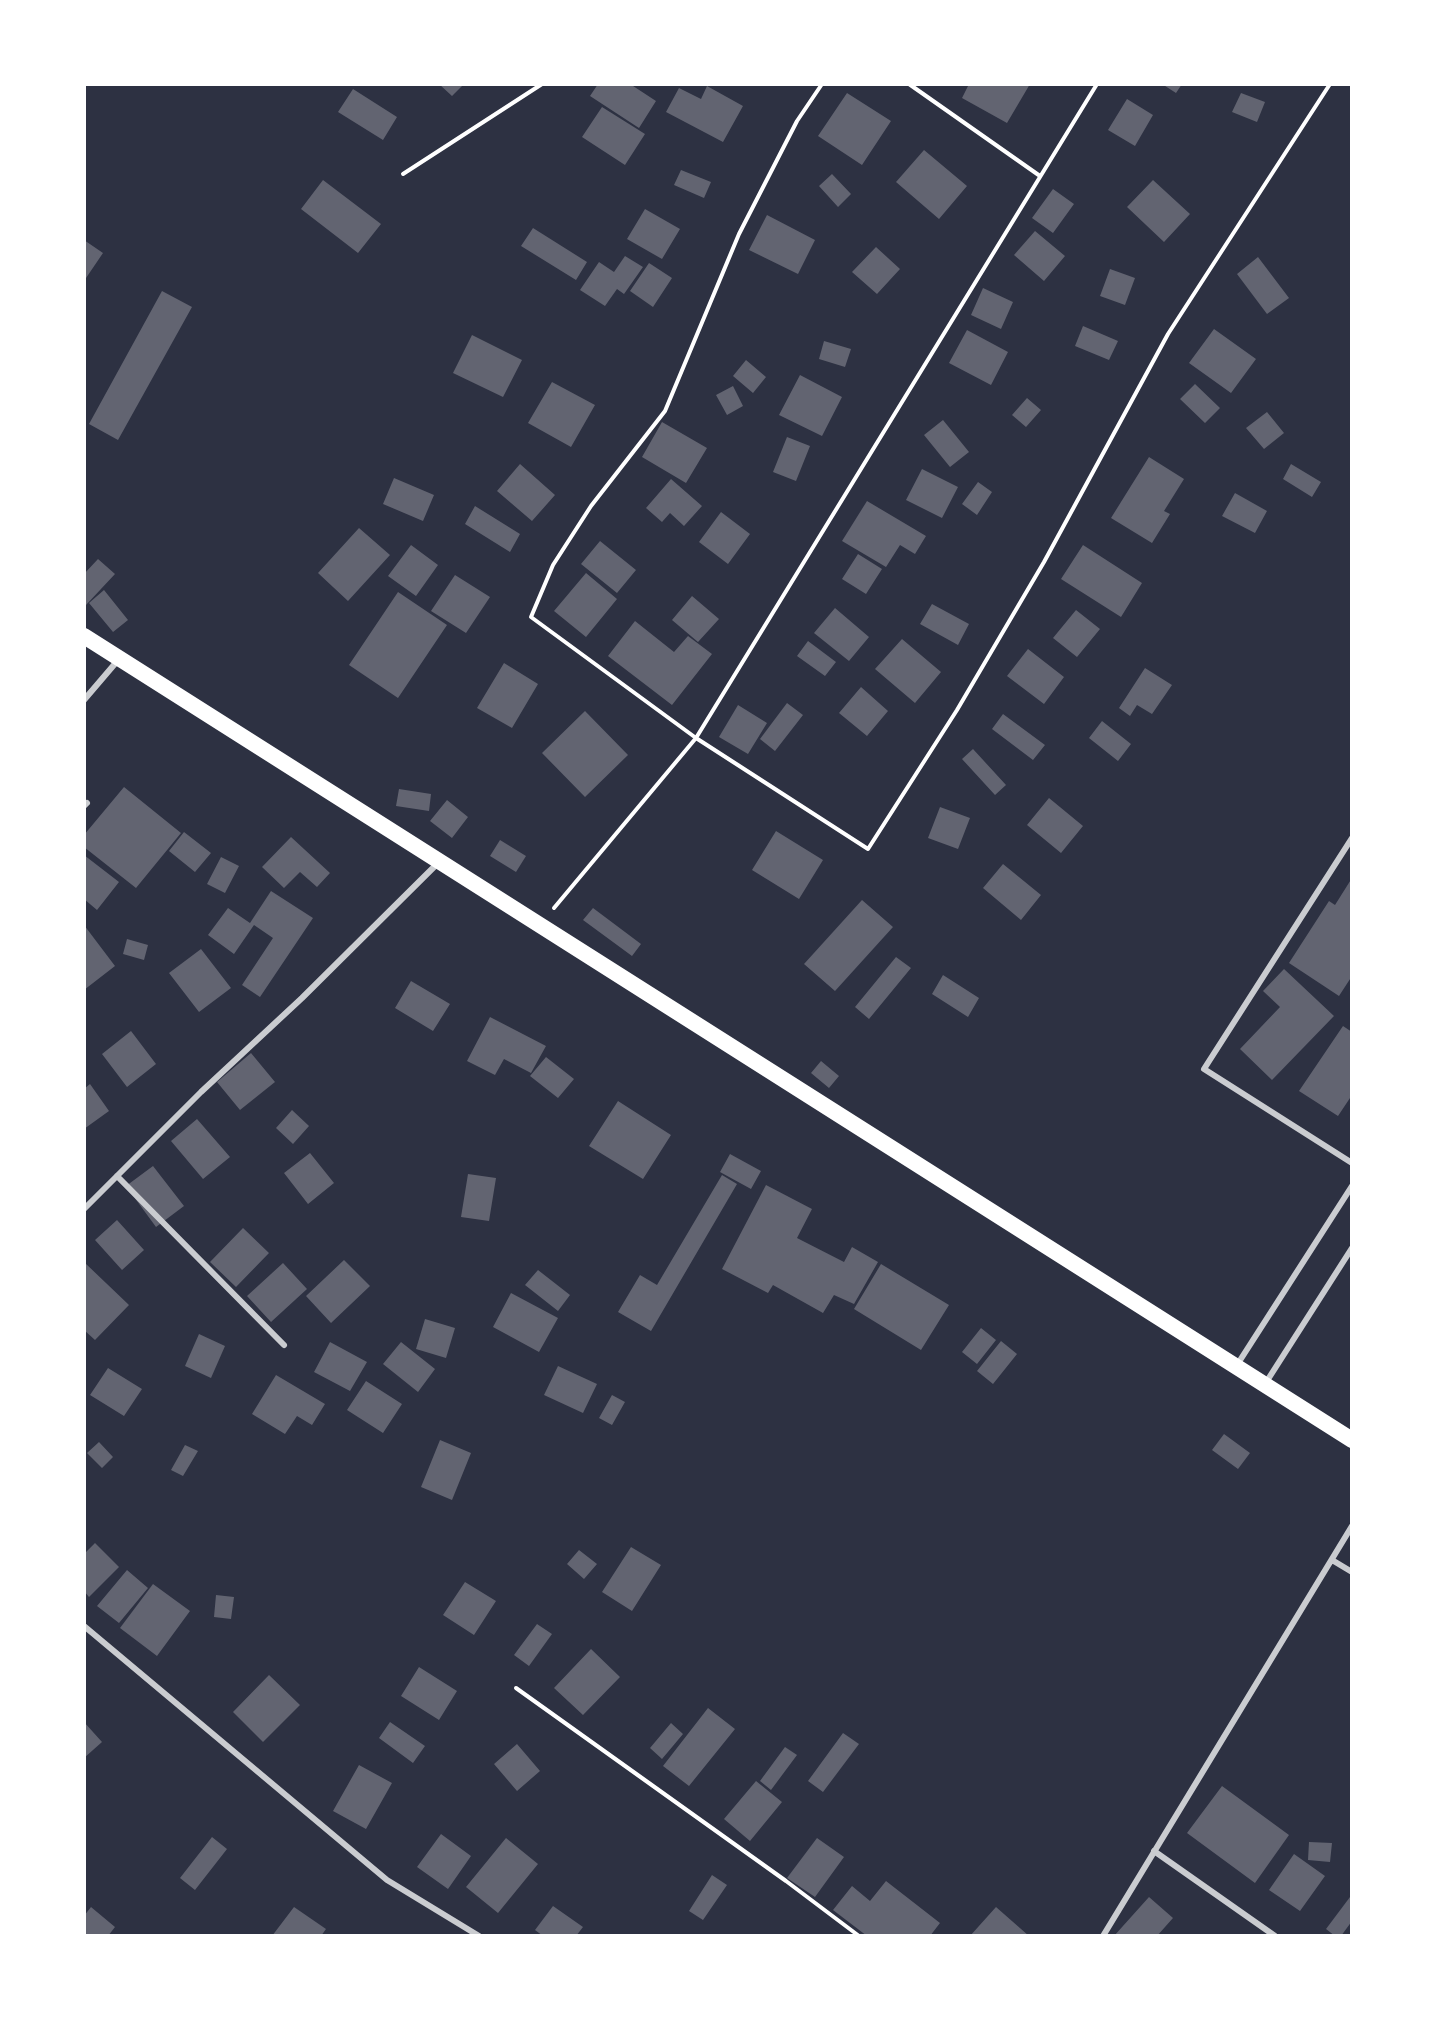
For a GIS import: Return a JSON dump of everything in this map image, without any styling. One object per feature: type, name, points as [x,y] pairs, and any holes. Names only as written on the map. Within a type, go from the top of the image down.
[{"type":"highway","points":[[84,636],[1352,1440]]},
{"type":"street","points":[[84,699],[120,658]]},
{"type":"street","points":[[1352,838],[1204,1069],[1352,1163]]},
{"type":"street","points":[[84,1209],[201,1092],[302,998],[440,861]]},
{"type":"street","points":[[117,1176],[284,1345]]},
{"type":"street","points":[[1237,1366],[1352,1186]]},
{"type":"street","points":[[1265,1384],[1352,1248]]},
{"type":"street","points":[[1103,1936],[1352,1526]]},
{"type":"street","points":[[1332,1560],[1352,1572]]},
{"type":"street","points":[[84,1626],[387,1880],[479,1936]]},
{"type":"street","points":[[1154,1851],[1275,1936]]},
{"type":"path","points":[[403,174],[542,84]]},
{"type":"path","points":[[822,84],[797,121],[740,234],[665,411],[591,506],[553,565],[531,617],[696,738],[868,849],[957,710],[1044,562],[1168,334],[1330,84]]},
{"type":"path","points":[[909,84],[1040,176]]},
{"type":"path","points":[[540,925],[696,738],[1097,84]]},
{"type":"path","points":[[516,1688],[859,1936]]},
{"type":"building","points":[[439,84],[464,84],[452,96]]},
{"type":"building","points":[[598,84],[630,84],[656,101],[639,128],[590,96]]},
{"type":"building","points":[[969,84],[1030,84],[1007,123],[962,98]]},
{"type":"building","points":[[1162,84],[1182,84],[1176,93]]},
{"type":"building","points":[[707,86],[743,106],[723,142],[666,112],[679,88],[701,99]]},
{"type":"building","points":[[353,89],[397,117],[383,140],[338,112]]},
{"type":"building","points":[[847,93],[891,121],[862,165],[818,136]]},
{"type":"building","points":[[1241,93],[1265,102],[1257,122],[1232,112]]},
{"type":"building","points":[[1127,99],[1153,115],[1135,146],[1108,130]]},
{"type":"building","points":[[602,107],[645,134],[625,165],[582,137]]},
{"type":"building","points":[[924,150],[967,186],[939,219],[896,182]]},
{"type":"building","points":[[681,170],[711,182],[704,198],[674,185]]},
{"type":"building","points":[[832,174],[851,194],[838,207],[819,186]]},
{"type":"building","points":[[323,180],[381,224],[358,253],[301,209]]},
{"type":"building","points":[[1153,180],[1190,214],[1164,242],[1127,207]]},
{"type":"building","points":[[1053,189],[1074,204],[1053,233],[1032,218]]},
{"type":"building","points":[[645,209],[680,229],[662,259],[627,239]]},
{"type":"building","points":[[767,215],[815,240],[798,274],[749,250]]},
{"type":"building","points":[[533,228],[587,262],[576,280],[521,246]]},
{"type":"building","points":[[1035,231],[1065,256],[1044,281],[1014,255]]},
{"type":"building","points":[[84,240],[103,253],[84,281]]},
{"type":"building","points":[[876,247],[900,269],[877,294],[852,272]]},
{"type":"building","points":[[625,256],[643,267],[624,294],[617,289],[605,306],[580,290],[599,262],[614,272]]},
{"type":"building","points":[[1258,257],[1289,298],[1267,314],[1237,274]]},
{"type":"building","points":[[649,263],[672,278],[653,307],[630,291]]},
{"type":"building","points":[[1110,269],[1135,278],[1125,305],[1100,296]]},
{"type":"building","points":[[983,288],[1013,302],[1001,329],[971,315]]},
{"type":"building","points":[[162,291],[192,307],[118,440],[89,424]]},
{"type":"building","points":[[1083,326],[1118,341],[1109,360],[1075,346]]},
{"type":"building","points":[[1214,329],[1256,359],[1231,393],[1189,363]]},
{"type":"building","points":[[967,330],[1008,352],[991,385],[949,363]]},
{"type":"building","points":[[472,335],[522,360],[503,397],[453,373]]},
{"type":"building","points":[[824,341],[851,349],[845,367],[819,359]]},
{"type":"building","points":[[746,360],[766,377],[753,393],[733,376]]},
{"type":"building","points":[[800,375],[842,397],[822,436],[779,415]]},
{"type":"building","points":[[552,382],[595,405],[571,447],[528,423]]},
{"type":"building","points":[[1195,384],[1220,408],[1205,423],[1180,399]]},
{"type":"building","points":[[733,386],[743,406],[727,415],[716,395]]},
{"type":"building","points":[[1027,398],[1041,410],[1026,427],[1012,415]]},
{"type":"building","points":[[1267,412],[1284,433],[1264,449],[1246,428]]},
{"type":"building","points":[[943,420],[969,452],[950,467],[924,435]]},
{"type":"building","points":[[662,422],[707,448],[686,483],[642,457]]},
{"type":"building","points":[[787,437],[810,446],[796,481],[773,472]]},
{"type":"building","points":[[1149,457],[1184,479],[1164,511],[1170,514],[1152,543],[1111,518]]},
{"type":"building","points":[[520,464],[555,495],[532,521],[497,491]]},
{"type":"building","points":[[1291,464],[1321,482],[1312,497],[1283,479]]},
{"type":"building","points":[[922,469],[958,487],[942,518],[906,500]]},
{"type":"building","points":[[394,478],[434,495],[423,521],[383,504]]},
{"type":"building","points":[[671,479],[702,506],[684,526],[670,513],[662,522],[646,508]]},
{"type":"building","points":[[978,482],[992,492],[977,515],[962,504]]},
{"type":"building","points":[[1235,493],[1267,511],[1255,533],[1222,516]]},
{"type":"building","points":[[867,501],[926,536],[915,554],[900,545],[886,567],[842,541]]},
{"type":"building","points":[[475,506],[520,534],[510,552],[465,524]]},
{"type":"building","points":[[721,512],[750,534],[728,564],[699,542]]},
{"type":"building","points":[[359,528],[390,555],[348,601],[318,573]]},
{"type":"building","points":[[600,541],[636,570],[617,593],[581,564]]},
{"type":"building","points":[[411,545],[438,565],[416,596],[388,576]]},
{"type":"building","points":[[1083,545],[1142,583],[1121,617],[1061,579]]},
{"type":"building","points":[[858,554],[882,569],[866,594],[842,579]]},
{"type":"building","points":[[98,559],[115,574],[86,605],[84,603],[84,574]]},
{"type":"building","points":[[586,573],[617,599],[586,637],[554,611]]},
{"type":"building","points":[[455,575],[490,597],[466,633],[431,611]]},
{"type":"building","points":[[104,590],[128,620],[113,632],[89,603]]},
{"type":"building","points":[[398,592],[447,625],[398,698],[349,665]]},
{"type":"building","points":[[692,596],[719,619],[698,642],[672,620]]},
{"type":"building","points":[[932,604],[969,624],[958,645],[920,624]]},
{"type":"building","points":[[835,608],[869,637],[849,661],[814,633]]},
{"type":"building","points":[[1076,610],[1100,629],[1077,657],[1053,638]]},
{"type":"building","points":[[635,621],[674,652],[688,636],[712,654],[672,705],[608,656]]},
{"type":"building","points":[[902,639],[941,672],[915,703],[875,669]]},
{"type":"building","points":[[808,641],[836,662],[825,676],[797,656]]},
{"type":"building","points":[[1028,649],[1064,677],[1044,704],[1007,676]]},
{"type":"building","points":[[504,663],[538,684],[512,728],[477,708]]},
{"type":"building","points":[[1145,668],[1172,685],[1152,714],[1137,705],[1130,716],[1119,708]]},
{"type":"building","points":[[861,687],[888,711],[867,736],[839,713]]},
{"type":"building","points":[[787,703],[803,715],[775,751],[760,739]]},
{"type":"building","points":[[738,705],[767,723],[748,754],[719,737]]},
{"type":"building","points":[[585,711],[628,755],[585,797],[542,753]]},
{"type":"building","points":[[1003,714],[1045,745],[1033,760],[992,729]]},
{"type":"building","points":[[1102,721],[1131,744],[1118,761],[1089,738]]},
{"type":"building","points":[[973,749],[1006,785],[995,795],[962,759]]},
{"type":"building","points":[[124,787],[181,833],[136,888],[84,847],[84,835]]},
{"type":"building","points":[[399,789],[431,794],[429,811],[396,806]]},
{"type":"building","points":[[1049,798],[1083,826],[1061,853],[1027,825]]},
{"type":"building","points":[[447,800],[468,817],[452,838],[430,821]]},
{"type":"building","points":[[940,807],[970,818],[958,849],[928,838]]},
{"type":"building","points":[[776,831],[823,860],[799,899],[752,870]]},
{"type":"building","points":[[184,832],[211,853],[195,872],[169,851]]},
{"type":"building","points":[[291,837],[330,873],[317,887],[300,872],[284,888],[262,867]]},
{"type":"building","points":[[500,840],[526,856],[516,872],[490,856]]},
{"type":"building","points":[[84,855],[119,882],[97,910],[84,899]]},
{"type":"building","points":[[221,857],[239,866],[225,893],[207,884]]},
{"type":"building","points":[[1003,864],[1041,895],[1021,920],[983,888]]},
{"type":"building","points":[[1352,878],[1352,976],[1339,996],[1289,963],[1329,901],[1335,905]]},
{"type":"building","points":[[271,891],[313,918],[260,997],[242,985],[273,938],[254,925],[234,954],[208,935],[228,908],[250,923]]},
{"type":"building","points":[[862,900],[893,927],[835,991],[804,964]]},
{"type":"building","points":[[593,908],[641,944],[632,956],[583,920]]},
{"type":"building","points":[[84,925],[115,966],[84,990]]},
{"type":"building","points":[[127,939],[148,945],[144,960],[123,954]]},
{"type":"building","points":[[201,949],[231,988],[199,1012],[169,973]]},
{"type":"building","points":[[896,957],[911,968],[869,1019],[855,1007]]},
{"type":"building","points":[[1284,969],[1334,1016],[1272,1080],[1240,1049],[1280,1007],[1263,991]]},
{"type":"building","points":[[943,975],[979,998],[968,1017],[932,994]]},
{"type":"building","points":[[411,981],[450,1004],[433,1031],[395,1008]]},
{"type":"building","points":[[490,1017],[546,1046],[531,1073],[504,1059],[495,1075],[467,1061]]},
{"type":"building","points":[[1343,1026],[1352,1032],[1352,1095],[1338,1116],[1299,1091]]},
{"type":"building","points":[[131,1031],[156,1064],[127,1087],[102,1054]]},
{"type":"building","points":[[251,1053],[275,1082],[240,1110],[217,1082]]},
{"type":"building","points":[[546,1057],[574,1079],[558,1098],[530,1076]]},
{"type":"building","points":[[821,1061],[839,1076],[829,1088],[811,1073]]},
{"type":"building","points":[[90,1084],[109,1111],[84,1129],[84,1089]]},
{"type":"building","points":[[618,1101],[671,1135],[643,1179],[589,1146]]},
{"type":"building","points":[[292,1110],[309,1126],[293,1144],[276,1128]]},
{"type":"building","points":[[197,1119],[230,1157],[203,1179],[171,1141]]},
{"type":"building","points":[[310,1153],[334,1183],[308,1204],[284,1173]]},
{"type":"building","points":[[730,1154],[761,1171],[751,1189],[720,1172]]},
{"type":"building","points":[[153,1166],[184,1206],[156,1227],[126,1186]]},
{"type":"building","points":[[468,1174],[496,1178],[489,1221],[461,1217]]},
{"type":"building","points":[[722,1175],[737,1184],[651,1331],[618,1312],[640,1275],[657,1285]]},
{"type":"building","points":[[766,1185],[812,1209],[797,1238],[844,1262],[852,1247],[878,1262],[854,1304],[834,1295],[823,1313],[773,1285],[768,1293],[722,1269]]},
{"type":"building","points":[[117,1220],[144,1250],[122,1270],[95,1240]]},
{"type":"building","points":[[243,1228],[269,1253],[236,1287],[210,1262]]},
{"type":"building","points":[[344,1260],[370,1286],[331,1323],[306,1296]]},
{"type":"building","points":[[84,1262],[129,1305],[95,1340],[84,1330]]},
{"type":"building","points":[[283,1263],[307,1289],[271,1322],[247,1296]]},
{"type":"building","points":[[881,1264],[949,1305],[921,1350],[854,1309]]},
{"type":"building","points":[[538,1270],[570,1295],[558,1311],[525,1285]]},
{"type":"building","points":[[511,1293],[558,1318],[539,1352],[493,1327]]},
{"type":"building","points":[[425,1319],[455,1328],[446,1358],[416,1349]]},
{"type":"building","points":[[981,1328],[996,1340],[977,1364],[962,1352]]},
{"type":"building","points":[[199,1334],[225,1346],[211,1378],[185,1366]]},
{"type":"building","points":[[1001,1341],[1017,1354],[993,1384],[977,1371]]},
{"type":"building","points":[[330,1342],[367,1362],[350,1391],[314,1372]]},
{"type":"building","points":[[401,1342],[435,1369],[418,1392],[383,1364]]},
{"type":"building","points":[[558,1366],[597,1384],[583,1413],[544,1395]]},
{"type":"building","points":[[108,1368],[142,1389],[124,1416],[90,1395]]},
{"type":"building","points":[[276,1375],[325,1404],[312,1425],[297,1416],[285,1434],[252,1414]]},
{"type":"building","points":[[366,1381],[402,1404],[383,1433],[347,1410]]},
{"type":"building","points":[[612,1395],[625,1402],[612,1425],[599,1418]]},
{"type":"building","points":[[1224,1434],[1250,1453],[1238,1469],[1212,1450]]},
{"type":"building","points":[[440,1440],[471,1453],[452,1500],[421,1487]]},
{"type":"building","points":[[99,1442],[113,1457],[102,1468],[87,1453]]},
{"type":"building","points":[[185,1445],[198,1451],[183,1476],[171,1470]]},
{"type":"building","points":[[95,1543],[119,1567],[89,1597],[84,1591],[84,1554]]},
{"type":"building","points":[[631,1547],[661,1565],[632,1611],[602,1592]]},
{"type":"building","points":[[579,1550],[597,1564],[584,1579],[567,1564]]},
{"type":"building","points":[[127,1570],[148,1588],[119,1623],[97,1606]]},
{"type":"building","points":[[465,1582],[496,1601],[474,1635],[443,1615]]},
{"type":"building","points":[[153,1584],[190,1611],[157,1656],[120,1628]]},
{"type":"building","points":[[216,1595],[234,1597],[231,1619],[214,1617]]},
{"type":"building","points":[[537,1624],[552,1634],[529,1666],[514,1655]]},
{"type":"building","points":[[591,1649],[620,1677],[583,1715],[554,1688]]},
{"type":"building","points":[[419,1667],[457,1691],[439,1720],[401,1696]]},
{"type":"building","points":[[269,1675],[300,1705],[263,1742],[233,1712]]},
{"type":"building","points":[[708,1708],[735,1729],[689,1786],[663,1766]]},
{"type":"building","points":[[84,1722],[102,1742],[84,1758]]},
{"type":"building","points":[[390,1722],[425,1746],[413,1763],[379,1738]]},
{"type":"building","points":[[671,1723],[683,1734],[662,1759],[650,1748]]},
{"type":"building","points":[[843,1733],[859,1744],[823,1792],[808,1781]]},
{"type":"building","points":[[517,1744],[540,1771],[517,1791],[494,1764]]},
{"type":"building","points":[[785,1747],[797,1755],[771,1790],[760,1781]]},
{"type":"building","points":[[359,1765],[392,1783],[366,1829],[333,1811]]},
{"type":"building","points":[[756,1781],[782,1802],[750,1841],[724,1819]]},
{"type":"building","points":[[1222,1786],[1289,1835],[1255,1883],[1187,1833]]},
{"type":"building","points":[[441,1834],[471,1856],[448,1889],[417,1867]]},
{"type":"building","points":[[212,1837],[227,1849],[195,1890],[180,1878]]},
{"type":"building","points":[[506,1838],[538,1864],[498,1913],[466,1887]]},
{"type":"building","points":[[817,1838],[844,1857],[815,1897],[787,1878]]},
{"type":"building","points":[[1309,1842],[1332,1843],[1330,1862],[1308,1860]]},
{"type":"building","points":[[1294,1854],[1325,1876],[1300,1911],[1269,1890]]},
{"type":"building","points":[[712,1875],[727,1885],[703,1920],[689,1911]]},
{"type":"building","points":[[886,1881],[940,1923],[930,1936],[867,1936],[833,1910],[852,1886],[870,1901]]},
{"type":"building","points":[[1149,1897],[1173,1918],[1157,1936],[1114,1936]]},
{"type":"building","points":[[1350,1897],[1352,1899],[1352,1921],[1341,1936],[1335,1936],[1326,1929]]},
{"type":"building","points":[[553,1906],[583,1927],[576,1936],[543,1936],[535,1930]]},
{"type":"building","points":[[91,1907],[115,1927],[108,1936],[84,1936],[84,1916]]},
{"type":"building","points":[[294,1907],[326,1929],[321,1936],[272,1936]]},
{"type":"building","points":[[996,1907],[1029,1936],[970,1936]]}]
